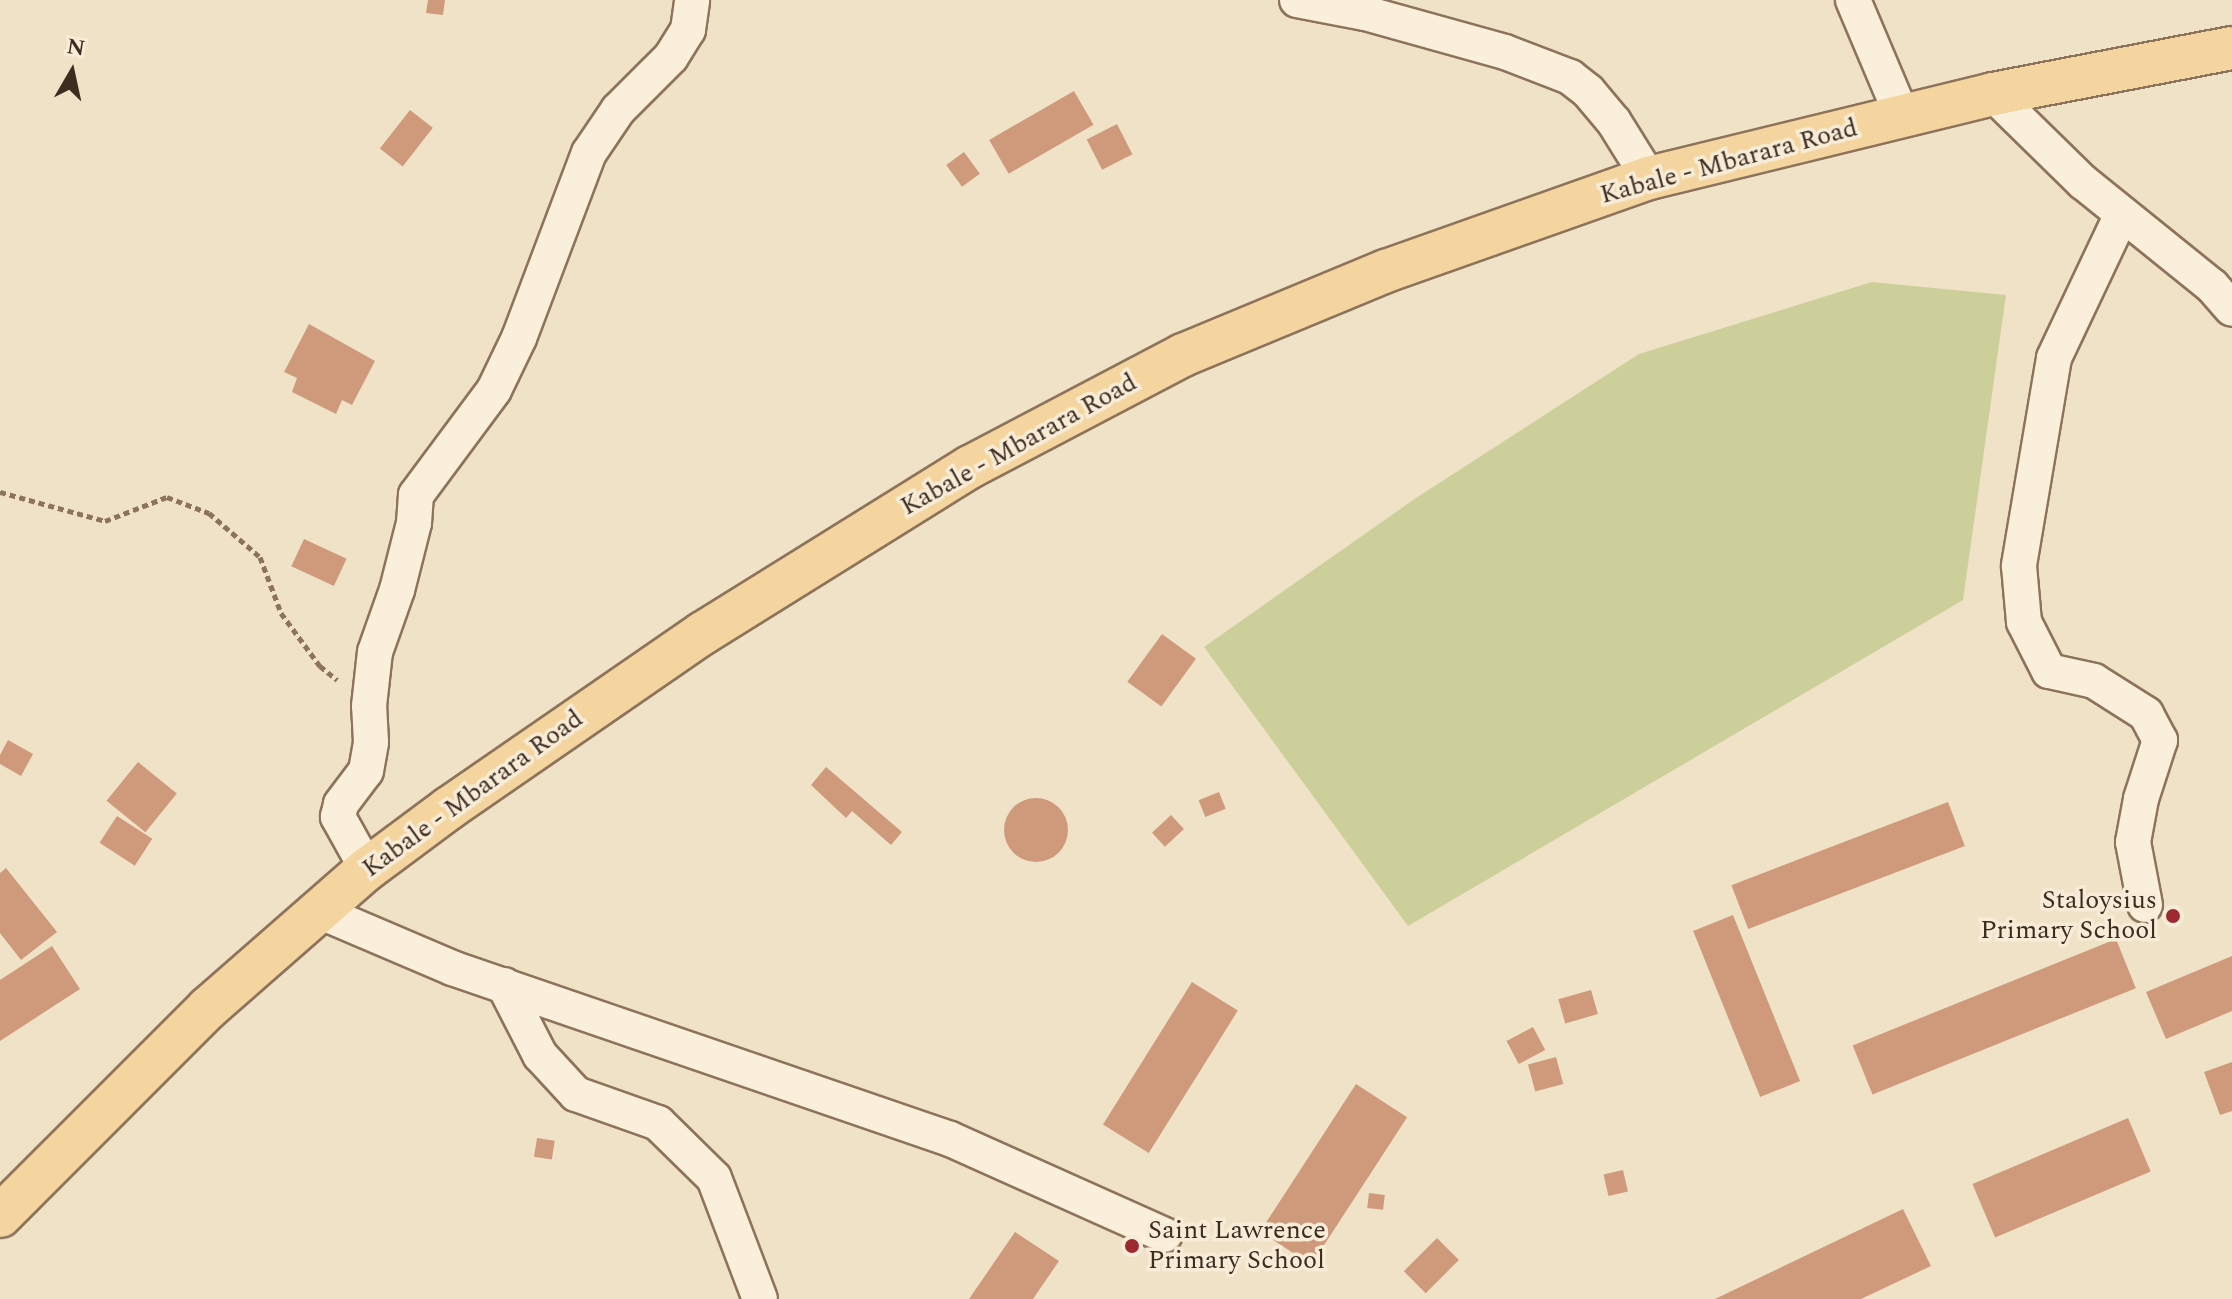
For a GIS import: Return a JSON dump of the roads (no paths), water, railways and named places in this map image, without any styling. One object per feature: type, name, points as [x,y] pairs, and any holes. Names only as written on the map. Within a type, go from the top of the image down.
[{"type":"main road","name":"Kabale - Mbarara Road","points":[[0,1216],[208,1008],[367,869],[703,633],[970,467],[1183,355],[1386,271],[1649,178],[1993,94],[2232,48]]},
{"type":"street","points":[[367,869],[338,817],[341,804],[366,771],[371,742],[369,706],[375,652],[397,590],[414,523],[416,495],[494,390],[519,338],[589,153],[618,110],[671,57],[688,30],[692,0]]},
{"type":"street","points":[[1297,0],[1365,13],[1505,52],[1570,77],[1588,91],[1614,122],[1649,178]]},
{"type":"street","points":[[1853,0],[1902,116]]},
{"type":"street","points":[[1993,94],[2083,182],[2212,286],[2232,309]]},
{"type":"street","points":[[2122,214],[2054,358],[2019,566],[2024,622],[2049,671],[2094,681],[2146,714],[2160,740],[2141,799],[2133,842],[2145,905]]},
{"type":"street","points":[[321,912],[452,968],[950,1139],[1165,1235]]},
{"type":"street","points":[[504,985],[540,1055],[576,1094],[658,1123],[714,1178],[760,1299]]},
{"type":"place","name":"Staloysius Primary School","points":[[2173,916]]},
{"type":"place","name":"Saint Lawrence Primary School","points":[[1132,1246]]}]
